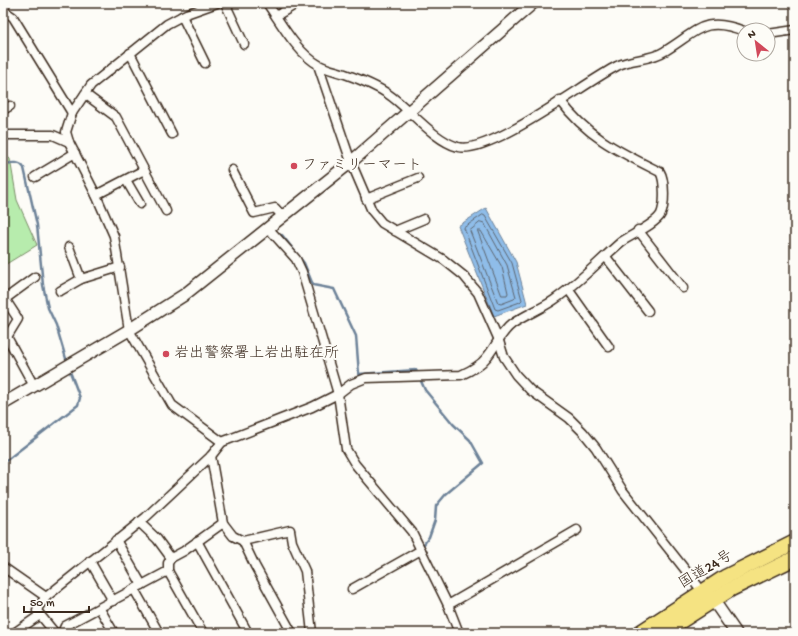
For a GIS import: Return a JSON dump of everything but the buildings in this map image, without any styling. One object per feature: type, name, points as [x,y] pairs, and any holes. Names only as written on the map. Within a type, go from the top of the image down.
[{"type":"highway","name":"国道24号","points":[[662,633],[731,574],[795,542]]},
{"type":"highway","name":"国道24号","points":[[638,633],[707,596],[745,582],[795,558]]},
{"type":"street","points":[[216,3],[182,16],[167,24],[91,85],[72,113],[66,132],[69,142],[96,195],[114,236],[130,330],[172,405],[222,442]]},
{"type":"street","points":[[225,3],[244,44]]},
{"type":"street","points":[[267,3],[296,45],[318,65],[355,77],[382,91],[446,141],[458,147],[475,147],[508,133],[618,65],[647,59],[665,52],[698,29],[722,24],[736,28]]},
{"type":"street","points":[[276,16],[298,3]]},
{"type":"street","points":[[3,404],[130,330],[184,295],[269,229],[351,162],[533,3]]},
{"type":"street","points":[[3,10],[13,17],[72,113]]},
{"type":"street","points":[[182,16],[205,62]]},
{"type":"street","points":[[776,33],[795,30]]},
{"type":"street","points":[[130,53],[172,134]]},
{"type":"street","points":[[318,65],[351,162],[372,211],[382,224],[444,260],[464,276],[478,293],[498,338],[504,357],[516,375],[530,390],[569,418],[583,432],[596,448],[623,491],[736,633]]},
{"type":"street","points":[[85,94],[116,117],[166,211]]},
{"type":"street","points":[[55,633],[37,611],[46,597],[139,522],[211,456],[222,442],[312,407],[338,394],[351,384],[366,378],[461,375],[474,368],[486,358],[498,338],[510,326],[553,301],[621,243],[656,219],[661,213],[664,185],[663,177],[660,172],[614,149],[587,130],[573,118],[560,100]]},
{"type":"street","points":[[3,110],[10,106]]},
{"type":"street","points":[[3,135],[53,135],[69,142]]},
{"type":"street","points":[[35,177],[75,153]]},
{"type":"street","points":[[96,195],[144,170]]},
{"type":"street","points":[[232,170],[254,213],[274,208],[283,217]]},
{"type":"street","points":[[366,199],[418,178]]},
{"type":"street","points":[[126,180],[140,204]]},
{"type":"street","points":[[395,231],[424,219]]},
{"type":"street","points":[[269,229],[296,259],[302,272],[338,394],[346,450],[365,476],[401,517],[412,532],[448,605],[459,633]]},
{"type":"street","points":[[638,230],[683,288]]},
{"type":"street","points":[[68,247],[81,279]]},
{"type":"street","points":[[606,257],[648,311]]},
{"type":"street","points":[[60,291],[81,279],[120,267]]},
{"type":"street","points":[[34,386],[7,337],[18,319],[5,299],[35,277]]},
{"type":"street","points":[[568,289],[609,347]]},
{"type":"street","points":[[211,456],[223,523],[233,536],[243,541],[292,633]]},
{"type":"street","points":[[139,522],[157,539],[171,558]]},
{"type":"street","points":[[204,633],[168,571],[168,563],[171,558],[184,551],[223,523]]},
{"type":"street","points":[[243,541],[290,530],[292,542],[305,571],[312,633]]},
{"type":"street","points":[[448,605],[577,530]]},
{"type":"street","points":[[116,540],[142,585]]},
{"type":"street","points":[[197,541],[248,633]]},
{"type":"street","points":[[352,589],[421,550]]},
{"type":"street","points":[[90,561],[113,601]]},
{"type":"street","points":[[3,567],[46,597]]},
{"type":"street","points":[[62,633],[65,626],[100,609],[168,571]]},
{"type":"street","points":[[134,589],[159,633]]},
{"type":"street","points":[[100,609],[114,633]]},
{"type":"street","points":[[14,633],[40,615]]},
{"type":"green space","points":[[3,152],[10,159],[17,200],[37,245],[3,266]]},
{"type":"water","points":[[486,208],[516,262],[527,304],[494,316],[458,226]]},
{"type":"waterway","points":[[3,164],[18,163],[24,168],[37,225],[43,285],[48,308],[56,325],[67,362]]},
{"type":"waterway","points":[[282,235],[304,263],[313,285],[334,289],[356,336],[359,374],[416,370],[425,390],[453,424],[470,440],[483,463],[446,494],[436,506],[435,520],[429,537],[424,544]]},
{"type":"waterway","points":[[3,463],[78,405],[80,398],[69,369]]},
{"type":"place","name":"ファミリーマート","points":[[294,166]]},
{"type":"place","name":"岩出警察署上岩出駐在所","points":[[166,354]]}]
